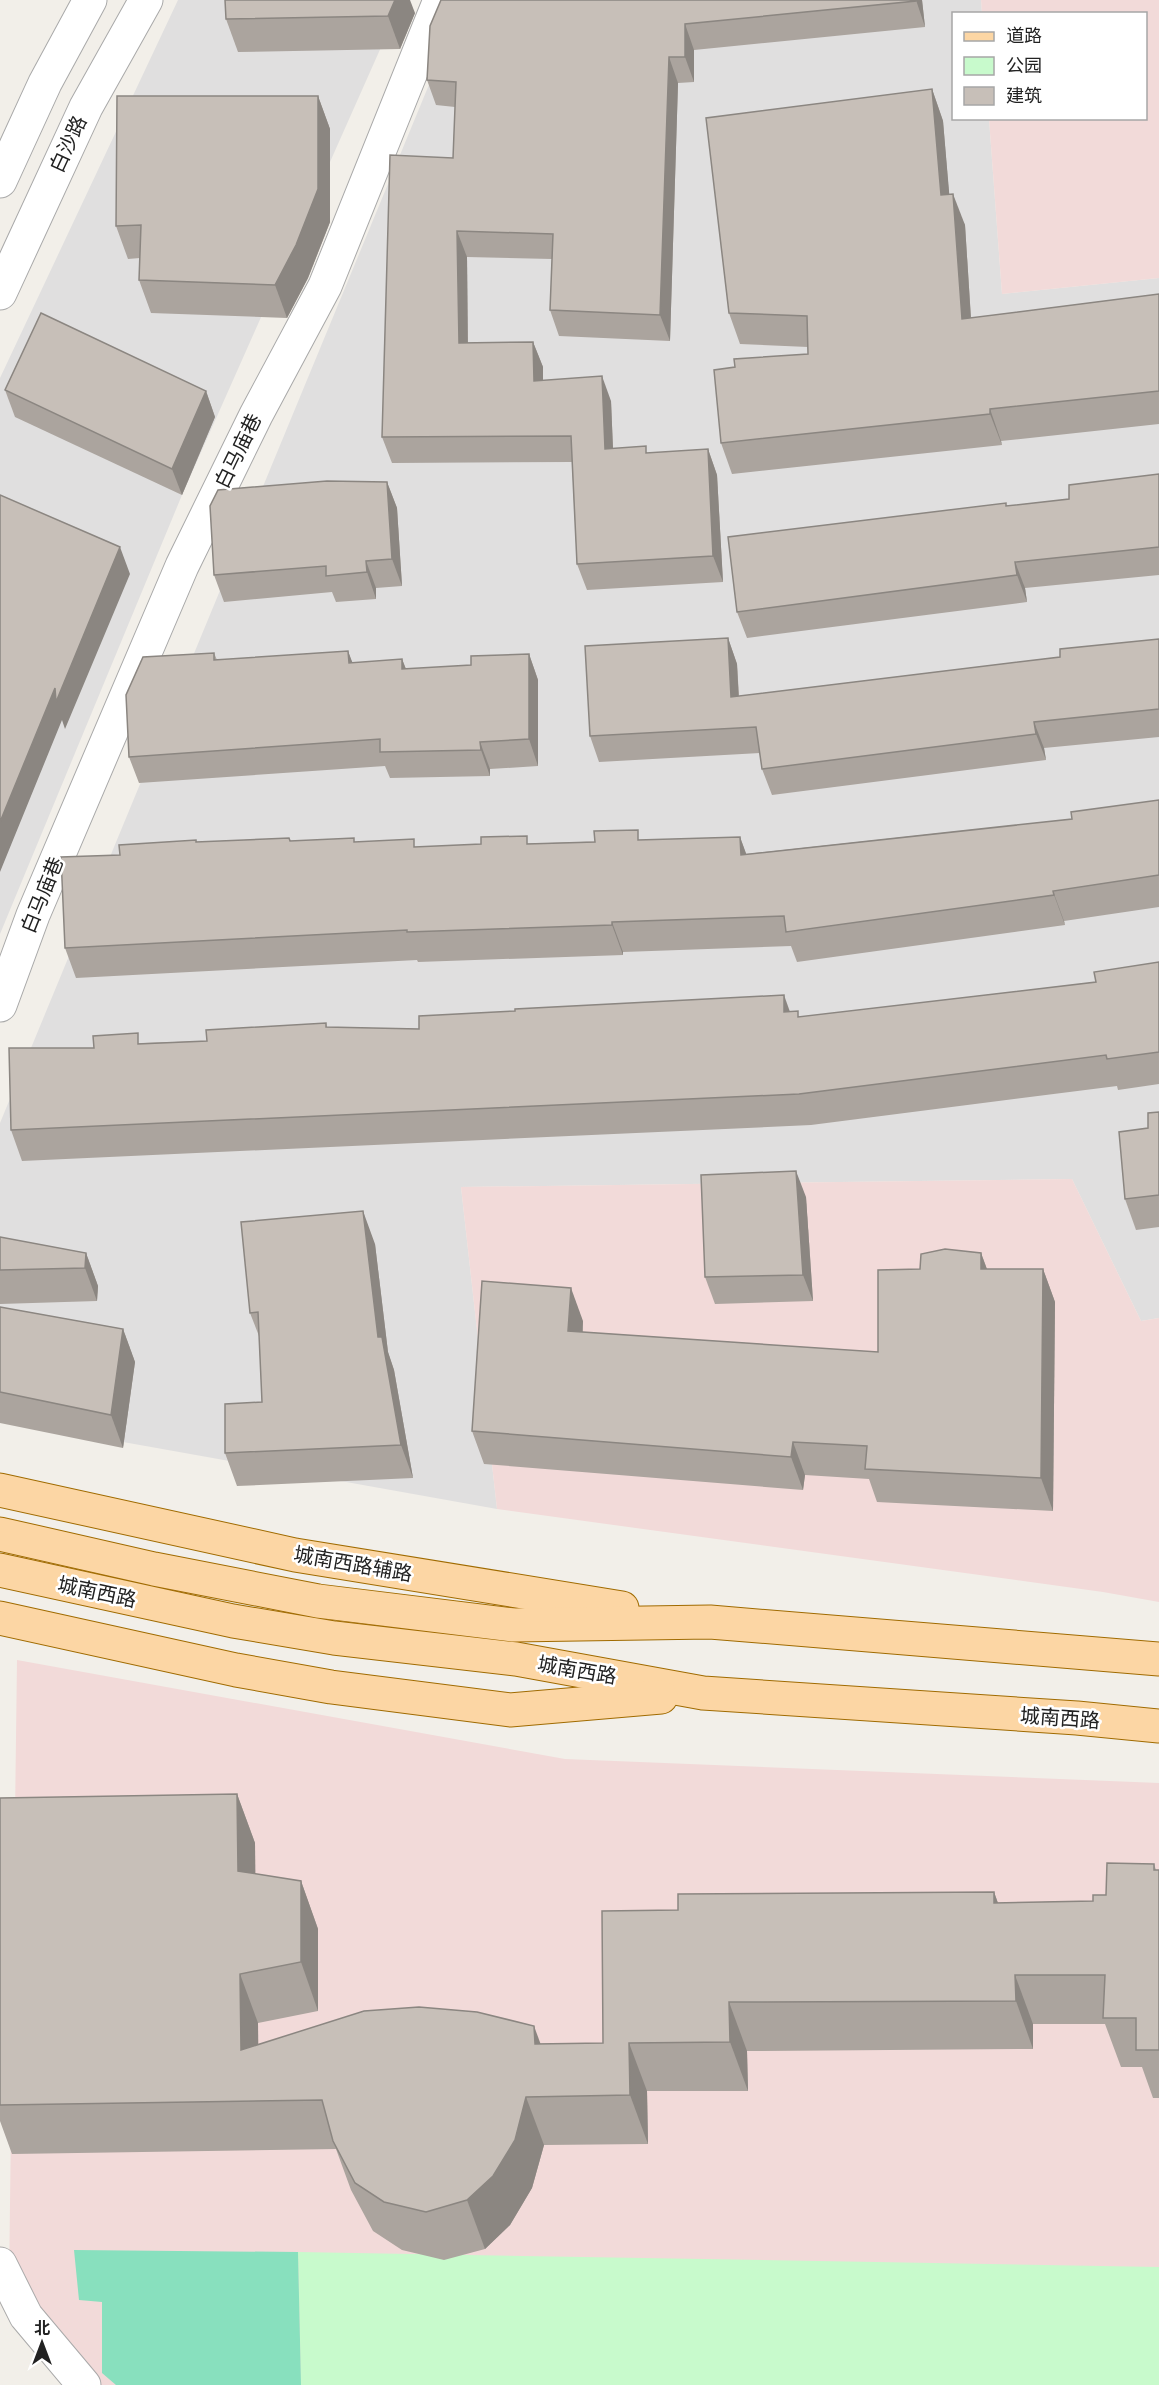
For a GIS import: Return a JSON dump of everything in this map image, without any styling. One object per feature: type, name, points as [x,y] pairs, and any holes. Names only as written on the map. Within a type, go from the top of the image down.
[{"type":"main road","name":"城南西路辅路","points":[[0,1490],[295,1555],[710,1622]]},
{"type":"main road","name":"城南西路","points":[[0,1534],[154,1569],[294,1597],[413,1614],[514,1625],[710,1622],[1159,1659]]},
{"type":"main road","name":"城南西路","points":[[0,1570],[233,1621],[334,1638],[516,1659],[703,1693],[1077,1718],[1159,1726]]},
{"type":"main road","points":[[0,1618],[150,1652],[310,1683],[510,1710],[703,1693]]},
{"type":"street","points":[[0,181],[45,84],[90,0]]},
{"type":"street","name":"白沙路","points":[[0,293],[86,107],[146,0]]},
{"type":"street","name":"白马庙巷","points":[[0,1005],[33,915],[182,566],[256,415],[326,286],[440,0]]},
{"type":"street","points":[[0,2264],[26,2316],[84,2385]]},
{"type":"shaded area","points":[[178,0],[402,0],[182,495],[0,934],[0,378]]},
{"type":"shaded area","points":[[464,0],[981,0],[982,12],[952,12],[952,120],[989,120],[1002,294],[1159,278],[1159,1318],[1141,1321],[1072,1179],[461,1187],[497,1509],[0,1420],[0,1123]]},
{"type":"shaded area","points":[[981,0],[1159,0],[1159,278],[1002,294],[989,120],[1147,120],[1147,12],[982,12]]},
{"type":"shaded area","points":[[1072,1179],[1141,1321],[1159,1318],[1159,1602],[1103,1592],[497,1509],[461,1187]]},
{"type":"shaded area","points":[[17,1660],[565,1759],[1159,1783],[1159,2385],[81,2385],[9,2282]]},
{"type":"green space","points":[[74,2250],[298,2252],[301,2385],[116,2385],[102,2373],[102,2302],[79,2300]]},
{"type":"green space","points":[[298,2252],[1159,2267],[1159,2385],[301,2385]]},
{"type":"building","points":[[225,0],[395,0],[388,16],[226,19]]},
{"type":"building","points":[[441,0],[916,0],[685,24],[685,57],[669,57],[660,315],[550,310],[553,234],[457,231],[459,343],[533,342],[534,381],[602,376],[605,449],[646,446],[646,453],[708,449],[713,556],[577,564],[571,436],[382,437],[390,155],[453,158],[456,82],[427,80],[430,26]]},
{"type":"building","points":[[932,89],[941,195],[953,194],[962,319],[1159,294],[1159,391],[990,409],[990,414],[721,443],[714,370],[735,367],[734,359],[808,354],[807,316],[729,313],[706,118]]},
{"type":"building","points":[[117,96],[318,96],[318,189],[296,245],[275,285],[139,280],[141,225],[116,226]]},
{"type":"building","points":[[41,313],[206,391],[172,469],[5,390]]},
{"type":"building","points":[[1159,474],[1159,547],[1015,562],[1017,575],[737,612],[728,537],[1006,503],[1006,506],[1069,499],[1069,485]]},
{"type":"building","points":[[327,481],[387,482],[392,559],[366,561],[367,572],[326,576],[326,566],[214,575],[210,506],[218,490]]},
{"type":"building","points":[[0,495],[120,547],[56,702],[55,688],[0,822]]},
{"type":"building","points":[[728,638],[731,697],[1060,657],[1060,649],[1159,639],[1159,709],[1034,722],[1036,734],[762,769],[756,727],[590,736],[585,646]]},
{"type":"building","points":[[348,651],[349,663],[402,659],[402,669],[471,665],[471,656],[529,654],[529,739],[480,742],[481,750],[380,752],[380,739],[129,757],[126,695],[143,657],[214,653],[214,660]]},
{"type":"building","points":[[1159,800],[1159,875],[1053,891],[1054,895],[786,932],[784,916],[612,922],[612,925],[407,932],[407,930],[65,948],[61,857],[120,855],[119,845],[196,840],[196,842],[289,838],[290,841],[354,838],[354,842],[414,839],[414,847],[481,844],[481,837],[527,836],[527,844],[595,842],[594,831],[638,830],[638,840],[740,837],[741,855],[1072,819],[1071,812]]},
{"type":"building","points":[[1159,962],[1159,1052],[1107,1059],[1106,1055],[799,1094],[11,1130],[9,1048],[94,1048],[93,1036],[138,1033],[138,1044],[207,1041],[206,1030],[326,1023],[326,1027],[419,1029],[419,1016],[784,995],[784,1012],[798,1011],[798,1017],[1096,982],[1094,972]]},
{"type":"building","points":[[1159,1112],[1159,1195],[1125,1199],[1119,1132],[1148,1128],[1148,1113]]},
{"type":"building","points":[[796,1171],[803,1275],[705,1277],[701,1175]]},
{"type":"building","points":[[363,1211],[378,1337],[382,1337],[401,1445],[225,1453],[225,1404],[262,1402],[258,1312],[250,1313],[241,1222]]},
{"type":"building","points":[[0,1237],[86,1253],[85,1268],[0,1270]]},
{"type":"building","points":[[945,1249],[981,1253],[981,1269],[1043,1269],[1041,1478],[865,1469],[867,1446],[793,1442],[791,1457],[472,1431],[482,1281],[571,1288],[568,1331],[878,1352],[878,1270],[920,1269],[921,1254]]},
{"type":"building","points":[[0,1307],[123,1329],[111,1415],[0,1392]]},
{"type":"building","points":[[237,1794],[238,1871],[301,1881],[301,1962],[240,1974],[241,2050],[364,2011],[419,2007],[477,2012],[534,2026],[535,2044],[603,2043],[602,1911],[678,1910],[678,1894],[994,1892],[994,1903],[1093,1901],[1093,1895],[1106,1895],[1107,1863],[1154,1864],[1154,1870],[1159,1870],[1159,2050],[1136,2050],[1136,2018],[1103,2018],[1105,1975],[1015,1975],[1016,2001],[729,2002],[730,2042],[629,2043],[630,2095],[526,2097],[515,2140],[493,2176],[467,2200],[426,2212],[384,2202],[355,2183],[333,2141],[322,2100],[0,2105],[0,1798]]}]
